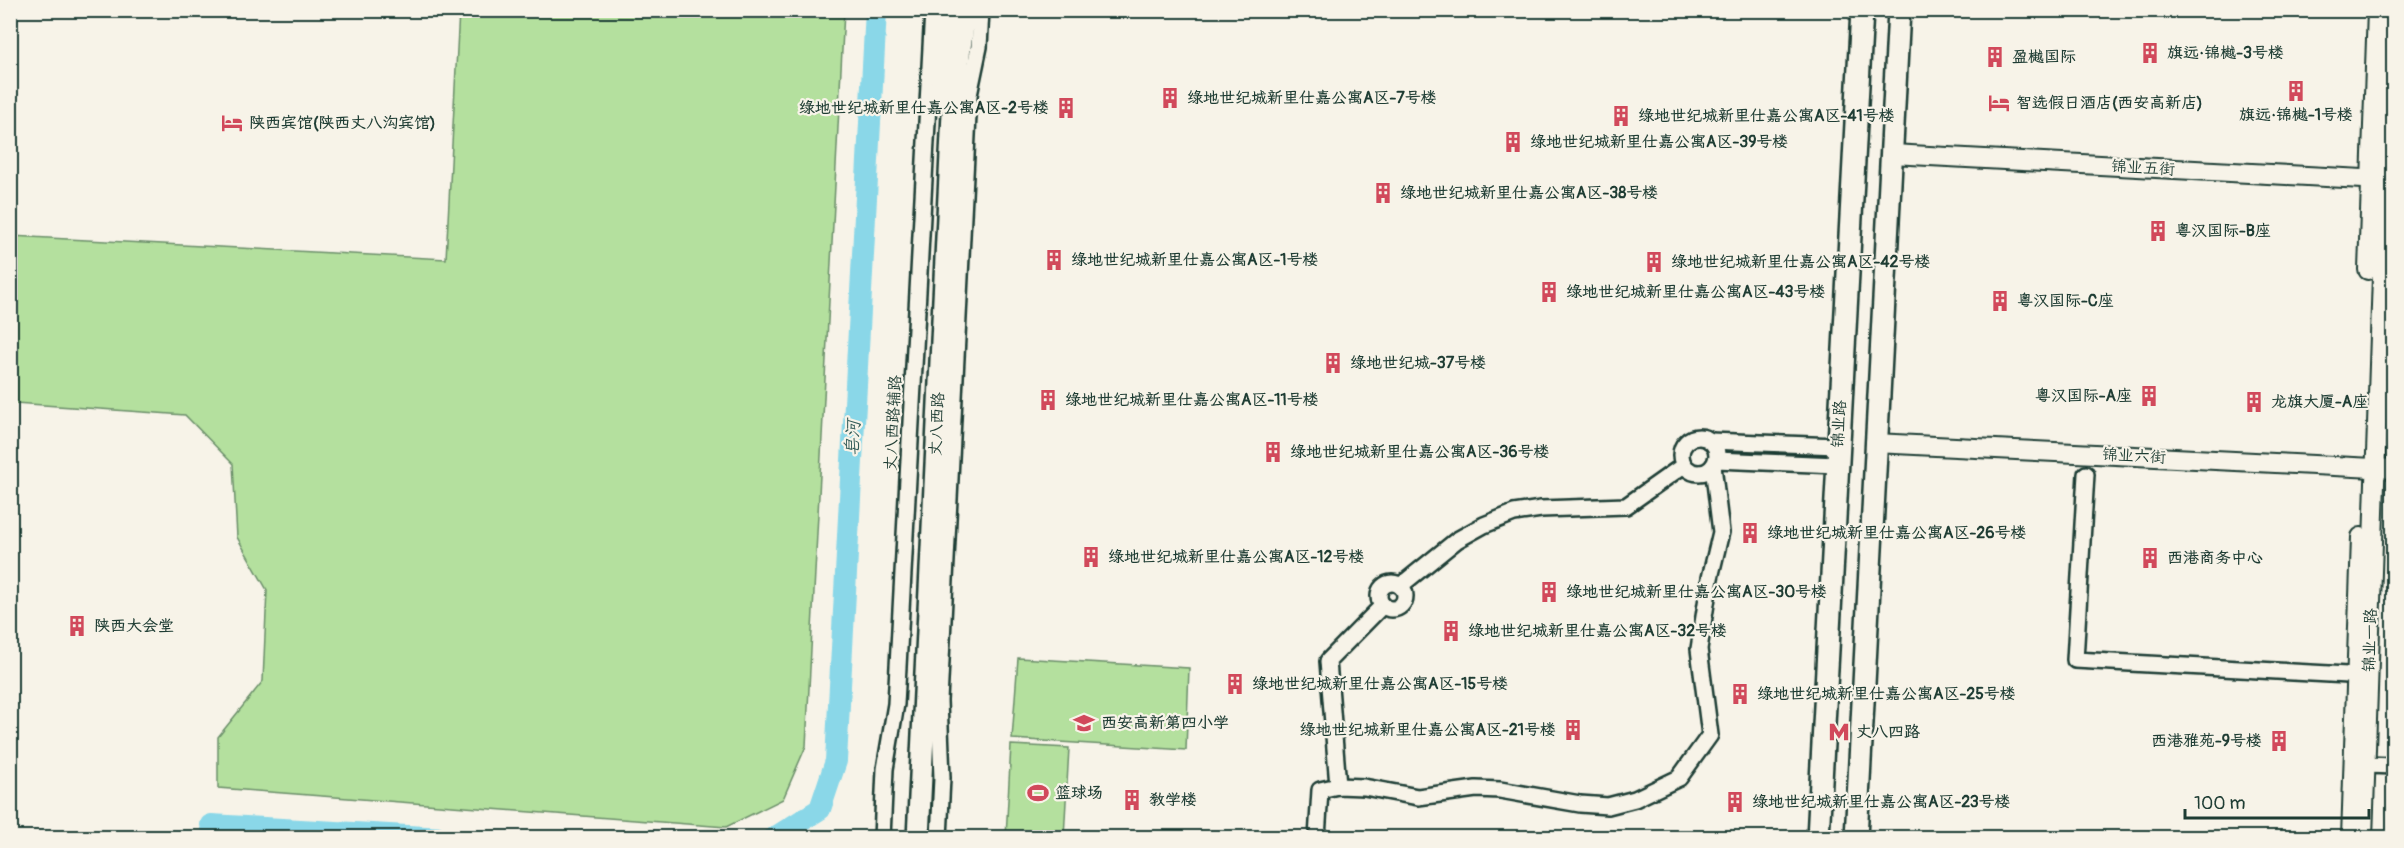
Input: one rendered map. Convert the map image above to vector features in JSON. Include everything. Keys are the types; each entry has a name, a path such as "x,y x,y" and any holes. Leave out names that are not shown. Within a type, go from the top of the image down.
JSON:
{"main road":[{"name":"丈八西路","path":"903,837 946,10"},
{"name":"丈八西路","path":"918,837 954,92 965,10"},
{"name":"锦业路","path":"1818,837 1862,10"},
{"path":"1856,837 1899,10"}],"street":[{"name":"丈八西路辅路","path":"882,837 885,768 896,704 933,10"},
{"path":"939,837 942,778 939,701 969,106 979,47 981,10"},
{"name":"锦业一路","path":"2377,10 2383,180"},
{"name":"锦业一路","path":"2350,837 2378,468 2383,180 2391,10"},
{"name":"锦业五街","path":"1892,154 2383,180"},
{"path":"1696,437 1710,441 1837,455 1715,463 1703,472 1694,472 1684,465 1681,455 1685,444 1696,437"},
{"path":"1317,837 1320,790 1338,786 1364,787 1418,797 1476,789 1500,790 1580,804 1608,806 1635,798 1679,778 1710,735 1699,649 1708,587 1721,531 1715,447 1710,441"},
{"name":"锦业六街","path":"1875,443 2378,468"},
{"path":"1338,786 1328,661 1383,605 1394,609 1402,605 1405,593 1400,586 1457,540 1484,525 1514,513 1540,509 1626,506 1684,465"},
{"path":"2086,474 2075,660 2362,676"},
{"name":"锦业一路","path":"2362,676 2366,765 2363,837"},
{"path":"2366,765 2394,766"}],"green space":[{"path":"459,11 844,11 806,746 783,799 726,827 218,788 218,737 263,681 267,590 237,537 233,464 185,415 11,401 11,236 446,259"},
{"path":"1018,658 1189,668 1186,750 1012,739"},
{"name":"篮球场","path":"1011,745 1069,748 1064,837 1006,837"}],"waterway":[{"name":"皂河","path":"774,838 820,809 836,761 876,10"},
{"name":"皂河","path":"211,825 443,838"}],"place":[{"name":"旗远·锦樾-3号楼","path":"2150,53"},
{"name":"盈樾国际","path":"1995,57"},
{"name":"旗远·锦樾-1号楼","path":"2296,91"},
{"name":"绿地世纪城新里仕嘉公寓A区-7号楼","path":"1170,98"},
{"name":"智选假日酒店(西安高新店)","path":"1999,103"},
{"name":"绿地世纪城新里仕嘉公寓A区-2号楼","path":"1066,108"},
{"name":"绿地世纪城新里仕嘉公寓A区-41号楼","path":"1621,116"},
{"name":"陕西宾馆(陕西丈八沟宾馆)","path":"232,123"},
{"name":"绿地世纪城新里仕嘉公寓A区-39号楼","path":"1513,142"},
{"name":"绿地世纪城新里仕嘉公寓A区-38号楼","path":"1383,193"},
{"name":"粤汉国际-B座","path":"2158,231"},
{"name":"绿地世纪城新里仕嘉公寓A区-1号楼","path":"1054,260"},
{"name":"绿地世纪城新里仕嘉公寓A区-42号楼","path":"1654,262"},
{"name":"绿地世纪城新里仕嘉公寓A区-43号楼","path":"1549,292"},
{"name":"粤汉国际-C座","path":"2000,301"},
{"name":"绿地世纪城-37号楼","path":"1333,363"},
{"name":"粤汉国际-A座","path":"2149,396"},
{"name":"绿地世纪城新里仕嘉公寓A区-11号楼","path":"1048,400"},
{"name":"龙旗大厦-A座","path":"2254,402"},
{"name":"绿地世纪城新里仕嘉公寓A区-36号楼","path":"1273,452"},
{"name":"绿地世纪城新里仕嘉公寓A区-26号楼","path":"1750,533"},
{"name":"绿地世纪城新里仕嘉公寓A区-12号楼","path":"1091,557"},
{"name":"西港商务中心","path":"2150,558"},
{"name":"绿地世纪城新里仕嘉公寓A区-30号楼","path":"1549,592"},
{"name":"陕西大会堂","path":"77,626"},
{"name":"绿地世纪城新里仕嘉公寓A区-32号楼","path":"1451,631"},
{"name":"绿地世纪城新里仕嘉公寓A区-15号楼","path":"1235,684"},
{"name":"绿地世纪城新里仕嘉公寓A区-25号楼","path":"1740,694"},
{"name":"西安高新第四小学","path":"1084,723"},
{"name":"绿地世纪城新里仕嘉公寓A区-21号楼","path":"1573,730"},
{"name":"丈八四路","path":"1839,732"},
{"name":"西港雅苑-9号楼","path":"2279,741"},
{"name":"篮球场","path":"1038,793"},
{"name":"教学楼","path":"1132,800"},
{"name":"绿地世纪城新里仕嘉公寓A区-23号楼","path":"1735,802"}]}
